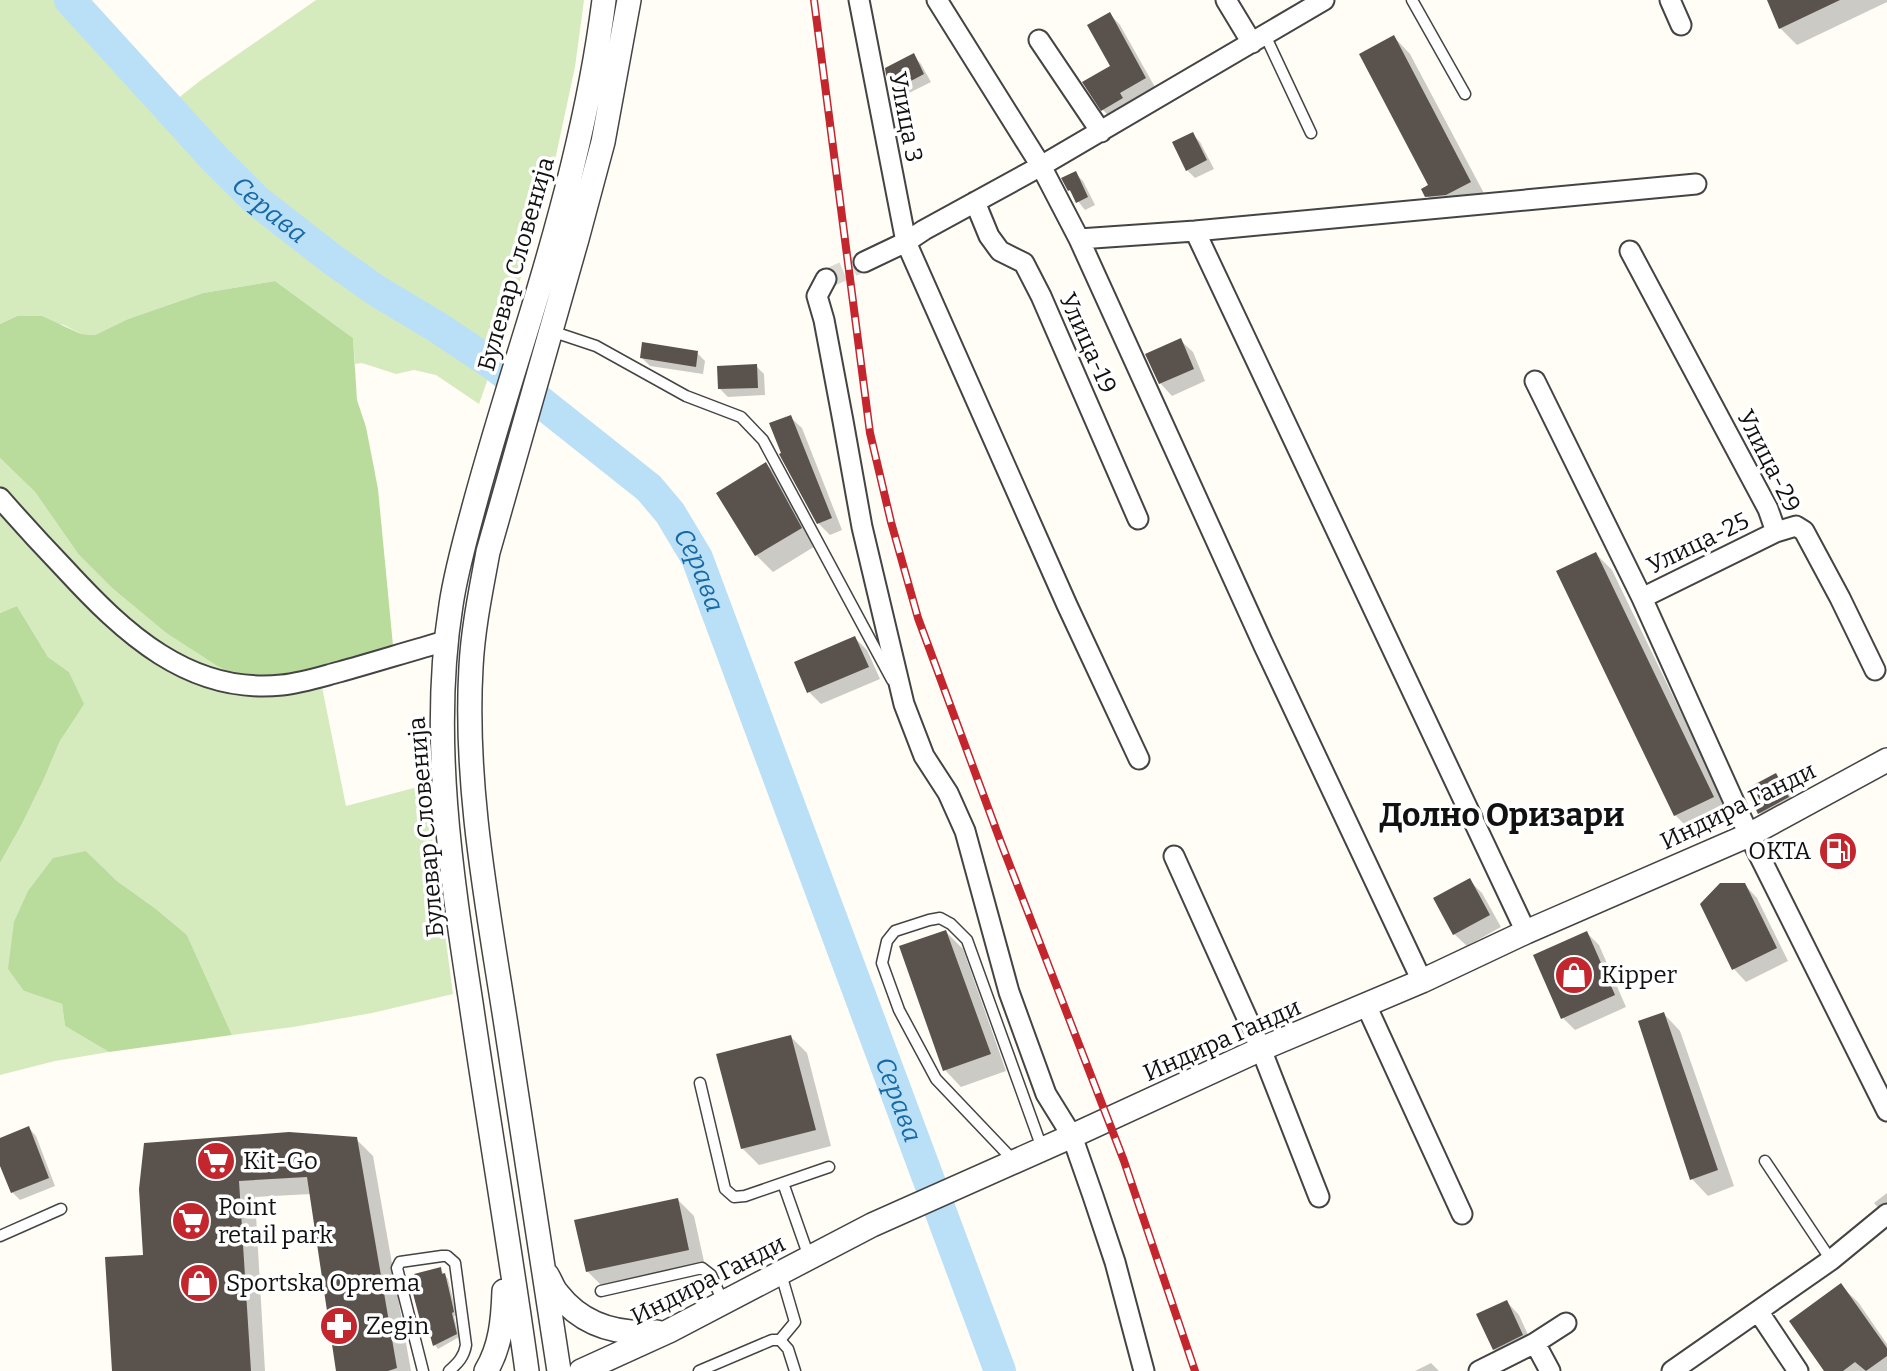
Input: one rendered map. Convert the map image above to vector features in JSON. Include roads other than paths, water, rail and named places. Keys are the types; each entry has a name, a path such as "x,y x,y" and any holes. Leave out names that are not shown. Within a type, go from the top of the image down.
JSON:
{"street":[{"name":"Булевар Словенија","path":"527,1371 465,967 450,846 442,734 443,687 451,604 464,543 573,159 604,0"},
{"name":"Булевар Словенија","path":"559,1371 473,793 470,701 474,632 488,552 603,142 629,0"},
{"name":"Улица 3","path":"859,0 906,242 1067,605 1139,758"},
{"path":"937,0 1041,166 1079,239 1264,646 1422,981"},
{"path":"1226,0 1258,39"},
{"path":"864,262 906,242 1101,132 1324,0"},
{"path":"1670,0 1681,25"},
{"path":"1039,40 1101,132"},
{"path":"1079,239 1195,231 1696,184"},
{"name":"Улица-19","path":"975,202 989,236 1000,251 1024,264 1041,296 1138,519"},
{"path":"1195,231 1526,932"},
{"name":"Улица-29","path":"1630,251 1768,509 1776,532 1796,526 1804,531 1875,670"},
{"path":"826,279 817,296 844,421 862,527 904,704 924,756 948,793 965,831 1009,992 1046,1094 1072,1136 1115,1262 1144,1371"},
{"path":"1535,381 1642,598 1749,835 1887,1111"},
{"path":"0,498 95,603 124,629 158,654 205,677 228,684 281,685 446,641"},
{"name":"Улица-25","path":"1642,598 1776,532"},
{"name":"Индира Ганди","path":"581,1371 669,1331 913,1206 1261,1049 1422,981 1526,932 1749,835 1887,760"},
{"path":"1174,856 1261,1049 1319,1197"},
{"path":"1366,1005 1462,1214"},
{"path":"1680,1369 1830,1260 1887,1214"},
{"path":"486,1371 494,1357 503,1321 506,1238"},
{"path":"543,1266 557,1294 579,1315 607,1329 637,1333 669,1331"},
{"path":"1758,1311 1798,1371"},
{"path":"1479,1371 1535,1343 1566,1323"},
{"path":"625,1371 669,1331"},
{"path":"1535,1343 1550,1371"}],"lane":[{"path":"1412,0 1465,94"},
{"path":"1258,39 1311,133"},
{"path":"551,331 596,346 685,396 741,417 763,440 904,704"},
{"path":"1014,1161 936,1079 899,1010 882,963 887,941 895,931 940,918 951,924 967,940 1042,1149"},
{"path":"700,1083 725,1189 734,1197 829,1167"},
{"path":"1765,1161 1830,1260"},
{"path":"783,1183 810,1257"},
{"path":"0,1236 61,1209"},
{"path":"423,1371 397,1268 400,1262 447,1256 455,1263 466,1345 460,1362 449,1371"},
{"path":"601,1291 702,1268 711,1275 723,1302"},
{"path":"780,1273 795,1322 780,1340"},
{"path":"699,1371 772,1340 780,1340 788,1349 795,1371"}],"waterway":[{"name":"Серава","path":"70,0 214,158 256,200 377,291 494,365 649,488 670,513 697,558 1000,1371"}],"tunnel":[{"path":"826,279 864,262"}],"railway":[{"path":"814,0 870,433 891,522 918,618 1124,1161 1195,1371"}],"place":[{"name":"ОКТА","path":"1838,851"},
{"name":"Kipper","path":"1574,975"},
{"name":"Kit-Go","path":"216,1161"},
{"name":"Point retail park","path":"191,1221"},
{"name":"Sportska Oprema","path":"199,1283"},
{"name":"Zegin","path":"339,1326"}],"district":[{"name":"Долно Оризари","path":"1502,815"}]}
